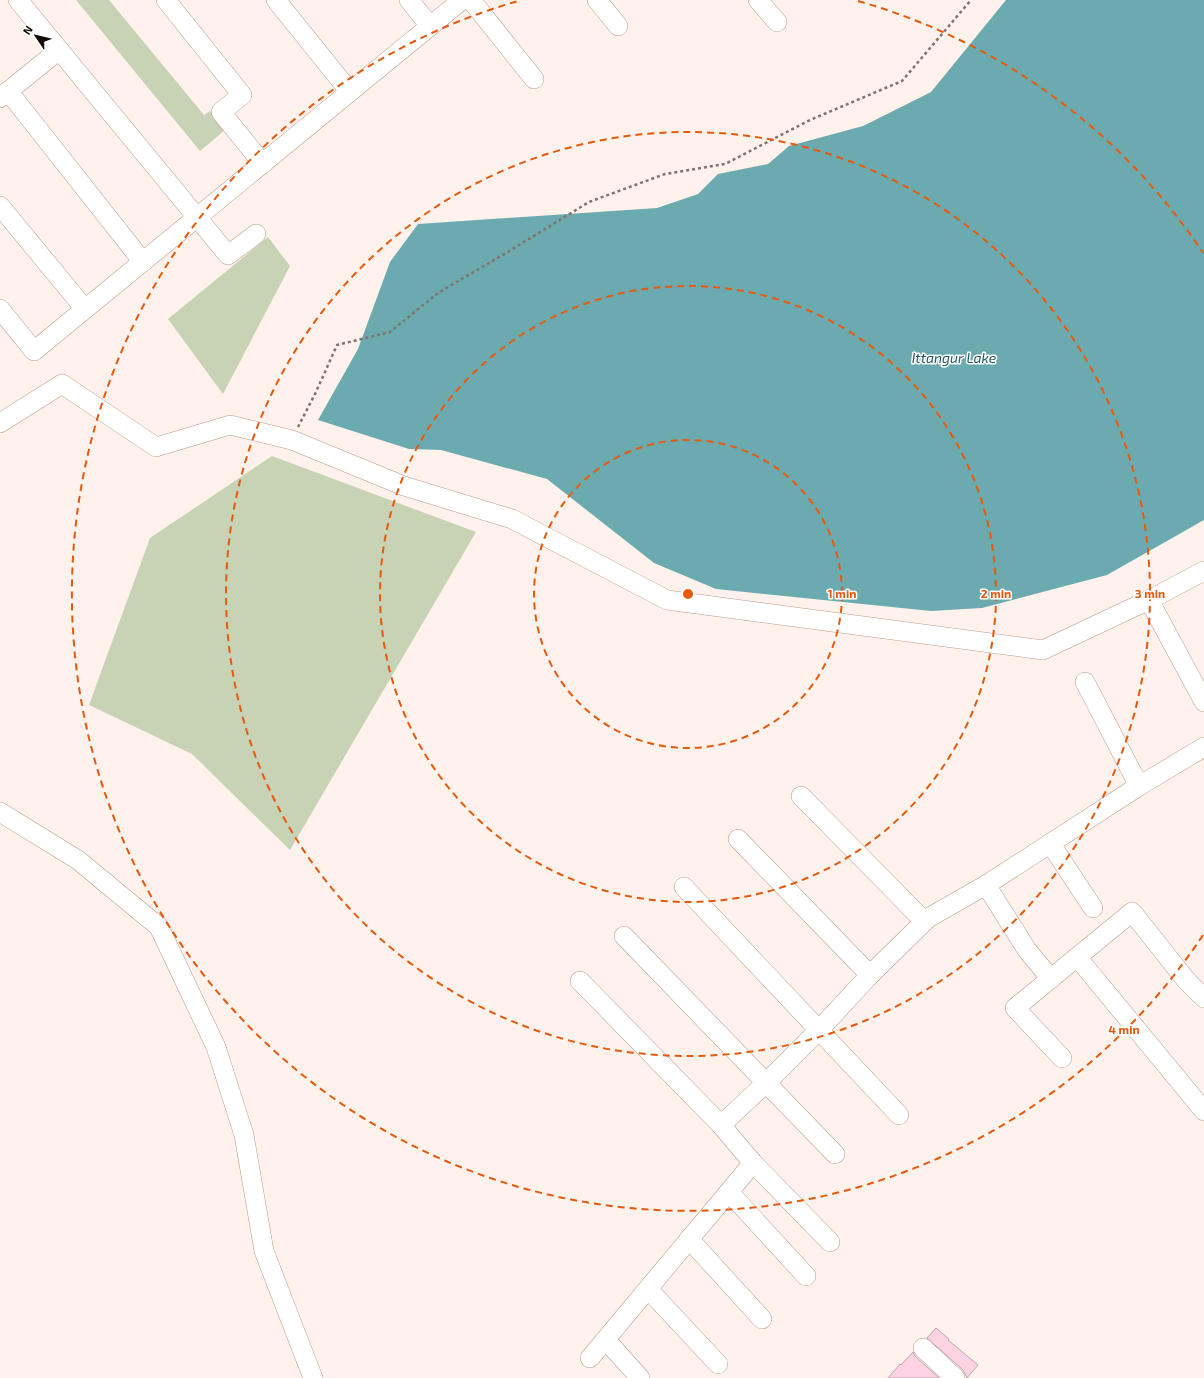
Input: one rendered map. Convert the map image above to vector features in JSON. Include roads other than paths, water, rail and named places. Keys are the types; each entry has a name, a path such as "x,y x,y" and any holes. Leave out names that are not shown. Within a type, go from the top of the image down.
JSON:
{"street":[{"path":"18,0 228,255 256,234"},
{"path":"166,0 242,95 221,112 263,164"},
{"path":"276,0 350,92"},
{"path":"409,0 430,26"},
{"path":"0,309 34,351 462,0"},
{"path":"471,0 534,79"},
{"path":"597,0 618,26"},
{"path":"758,0 777,22"},
{"path":"59,50 4,95 143,262"},
{"path":"0,206 85,309"},
{"path":"0,423 62,384 156,447 230,425 292,440 404,486 512,519 668,600 1043,650 1149,600 1204,571"},
{"path":"1149,600 1204,702"},
{"path":"1085,682 1139,786"},
{"path":"721,1125 819,1030 870,975 924,921 986,885 1139,786 1204,747"},
{"path":"801,796 924,921"},
{"path":"0,812 78,860 158,927 216,1047 244,1135 264,1251 313,1378"},
{"path":"738,839 870,975"},
{"path":"1050,844 1093,908"},
{"path":"986,885 1027,950 1051,979"},
{"path":"684,887 899,1115"},
{"path":"1062,1058 1015,1008 1132,912 1186,980 1204,998"},
{"path":"624,936 835,1154"},
{"path":"1077,957 1204,1111"},
{"path":"580,981 721,1125 753,1163 830,1242"},
{"path":"590,1358 753,1163"},
{"path":"729,1192 806,1276"},
{"path":"690,1239 762,1319"},
{"path":"648,1289 718,1364"},
{"path":"606,1340 640,1378"},
{"path":"923,1348 955,1378"}],"water":[{"name":"Ittangur Lake","path":"1006,0 1204,0 1204,520 1107,575 982,608 931,611 716,589 654,563 547,479 441,450 409,449 318,420 358,349 390,262 418,224 657,208 698,194 718,174 768,164 789,146 863,126 931,92"}]}
